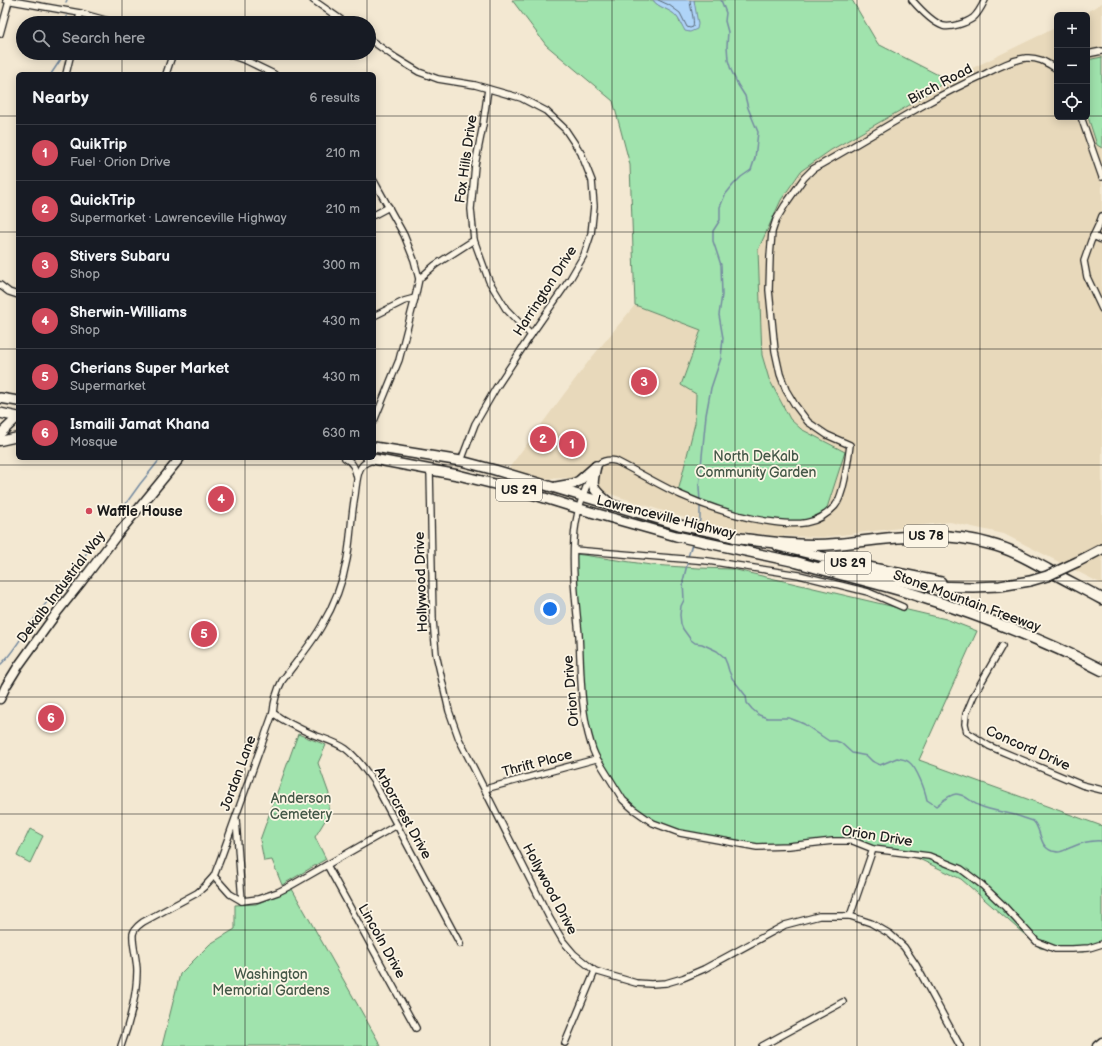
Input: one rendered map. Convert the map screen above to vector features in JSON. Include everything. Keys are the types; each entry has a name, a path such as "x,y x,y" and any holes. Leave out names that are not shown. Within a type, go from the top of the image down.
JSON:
{"highway":[{"name":"US 78","path":"736,538 784,544 811,545 836,544 907,536 936,536 964,539 990,544 1011,551 1102,599"},
{"name":"Stone Mountain Freeway","path":"796,562 918,595 982,618 1071,654 1102,670"}],"main road":[{"path":"0,398 16,401"},
{"path":"0,413 16,417"},
{"path":"0,434 16,419"},
{"path":"0,440 16,437"},
{"name":"Lawrenceville Highway","path":"376,447 461,461 679,524 844,562 960,586"},
{"name":"Lawrenceville Highway","path":"376,459 458,475 519,490 676,536 796,562 852,570 923,586 1000,586 1030,581 1047,576 1102,549"},
{"name":"Dekalb Industrial Way","path":"0,699 19,665 58,611 117,535 178,460"},
{"path":"554,488 573,484 579,481 596,466"},
{"path":"596,466 592,481 593,486 595,490 611,504"},
{"path":"1097,1046 1102,1042"}],"street":[{"path":"0,34 8,0 91,16"},
{"path":"313,0 336,16"},
{"path":"912,0 934,21 944,26 953,26 974,18 985,0"},
{"name":"Harrington Drive","path":"376,44 419,72 438,79 475,85 521,98 546,111 565,129 581,153 592,181 594,206 592,227 584,255 570,279 530,335 496,388 475,424 461,461"},
{"path":"1090,53 1102,51"},
{"name":"Birch Road","path":"596,466 603,461 616,461 680,494 717,509 755,520 807,524 819,519 828,512 836,505 838,501 845,478 850,445 827,435 808,422 786,390 780,374 775,351 769,290 772,232 776,220 804,178 813,169 951,90 1011,62 1026,58 1038,59 1046,62 1054,68"},
{"path":"66,72 69,60"},
{"path":"167,72 171,60"},
{"path":"244,60 270,72"},
{"name":"Fox Hills Drive","path":"488,89 475,165 471,210 474,240 489,281 506,309 530,335"},
{"path":"1083,120 1102,177"},
{"path":"376,184 404,235 414,260 419,279 399,360 376,416"},
{"path":"376,214 389,207"},
{"path":"1102,216 1084,261 1087,277 1102,309"},
{"path":"1093,236 1102,240"},
{"path":"419,279 435,265 474,240"},
{"path":"0,285 9,292 16,294"},
{"path":"376,315 404,300 415,298"},
{"path":"348,460 354,465 358,481"},
{"name":"Jordan Lane","path":"121,1046 127,1029 137,982 137,969 133,939 134,931 143,922 197,893 214,876 273,713 275,698 282,681 321,627 328,615 338,591 347,559 354,498 358,481 362,466 370,460"},
{"name":"Orion Drive","path":"596,466 583,496 575,530 573,562 582,706 587,733 596,759 623,800 653,823 680,833 758,847 789,846 833,841 853,841 874,848 929,856 961,869 982,884 1037,942 1055,949 1089,948 1102,944"},
{"name":"Hollywood Drive","path":"430,469 433,620 436,654 447,704 459,739 550,920 563,941 574,954 595,971 636,983 666,983 704,969 785,926 812,917 850,916 871,923 890,934 904,947 916,965 960,1046"},
{"path":"574,550 708,561 798,575 868,592 903,607"},
{"name":"Concord Drive","path":"1002,646 974,695 966,714 965,724 967,732 989,746 1082,785 1102,790"},
{"name":"Arborcrest Drive","path":"273,713 279,718 334,742 346,749 358,761 374,782 460,944"},
{"name":"Thrift Place","path":"485,789 596,759"},
{"path":"236,816 242,901"},
{"path":"214,876 230,894 242,901 258,899 278,892 397,825"},
{"path":"850,916 874,848"},
{"name":"Lincoln Drive","path":"327,865 416,1028"},
{"path":"565,1043 595,971"},
{"path":"762,1046 843,1002"}],"shaded area":[{"path":"1102,3 1102,584 1004,534 950,522 824,537 776,536 737,531 694,521 598,490 573,478 500,480 588,362 635,305 701,330 681,385 696,393 695,423 678,492 845,452 801,429 790,419 769,379 762,355 758,250 781,200 801,171 831,150 908,106 948,80 1054,28 1054,120 1090,120 1090,12 1086,12"}],"green space":[{"name":"North DeKalb Community Garden","path":"512,0 653,0 658,5 675,14 680,23 694,8 694,0 852,0 878,44 948,80 908,106 831,150 801,171 781,200 758,250 762,355 769,379 790,419 801,429 845,452 826,511 810,521 775,521 744,515 703,503 678,492 695,423 696,394 681,385 701,330 635,305 630,165 613,101 546,45"},
{"path":"1102,57 1102,148 1097,145 1089,120 1090,59"},
{"path":"576,554 651,565 732,569 946,619 977,631 919,760 1102,826 1102,943 1083,952 1040,948 961,879 917,858 850,839 766,849 681,835 649,821 623,802 597,756 580,697"},
{"name":"Anderson Cemetery","path":"298,734 326,745 318,763 329,794 329,814 315,837 326,859 282,885 272,860 264,861 260,840"},
{"path":"30,829 43,836 30,863 17,856"},
{"name":"Washington Memorial Gardens","path":"292,889 381,1046 162,1046 180,974 210,944 235,929 235,905 256,904"}],"water":[{"path":"653,0 694,0 698,24 697,29 690,32 685,31 674,14 655,3"}],"waterway":[{"path":"700,501 699,487 706,415 711,388 721,358 723,338 719,315 722,295 721,265 713,241 713,231 720,220 720,207 725,195 741,177 751,170 755,158 758,132 748,108 745,96 738,85 728,60 728,32 725,21 726,13 721,0"},
{"path":"52,72 60,60"},
{"path":"122,509 159,460"},
{"path":"699,525 700,505"},
{"path":"0,665 12,652 46,603 100,537"},
{"path":"688,557 692,544"},
{"path":"688,561 683,581 684,600 681,606 680,615 683,629 695,643 702,644 717,651 724,657 732,678 746,696 747,703 759,715 767,718 789,718 797,721 829,741 841,743 852,753 867,756 872,761 880,765 897,758 906,760 912,765 918,774 927,800 936,806 951,795 960,794 977,805 985,808 1013,814 1033,821 1038,828 1044,845 1052,851 1060,852 1083,843 1102,841"}],"place":[{"name":"Stivers Subaru","path":"644,382"},
{"name":"QuickTrip","path":"543,439"},
{"name":"QuikTrip","path":"572,444"},
{"name":"Sherwin-Williams","path":"221,499"},
{"name":"Waffle House","path":"89,511"},
{"name":"Cherians Super Market","path":"204,634"},
{"name":"Ismaili Jamat Khana","path":"51,718"}]}
